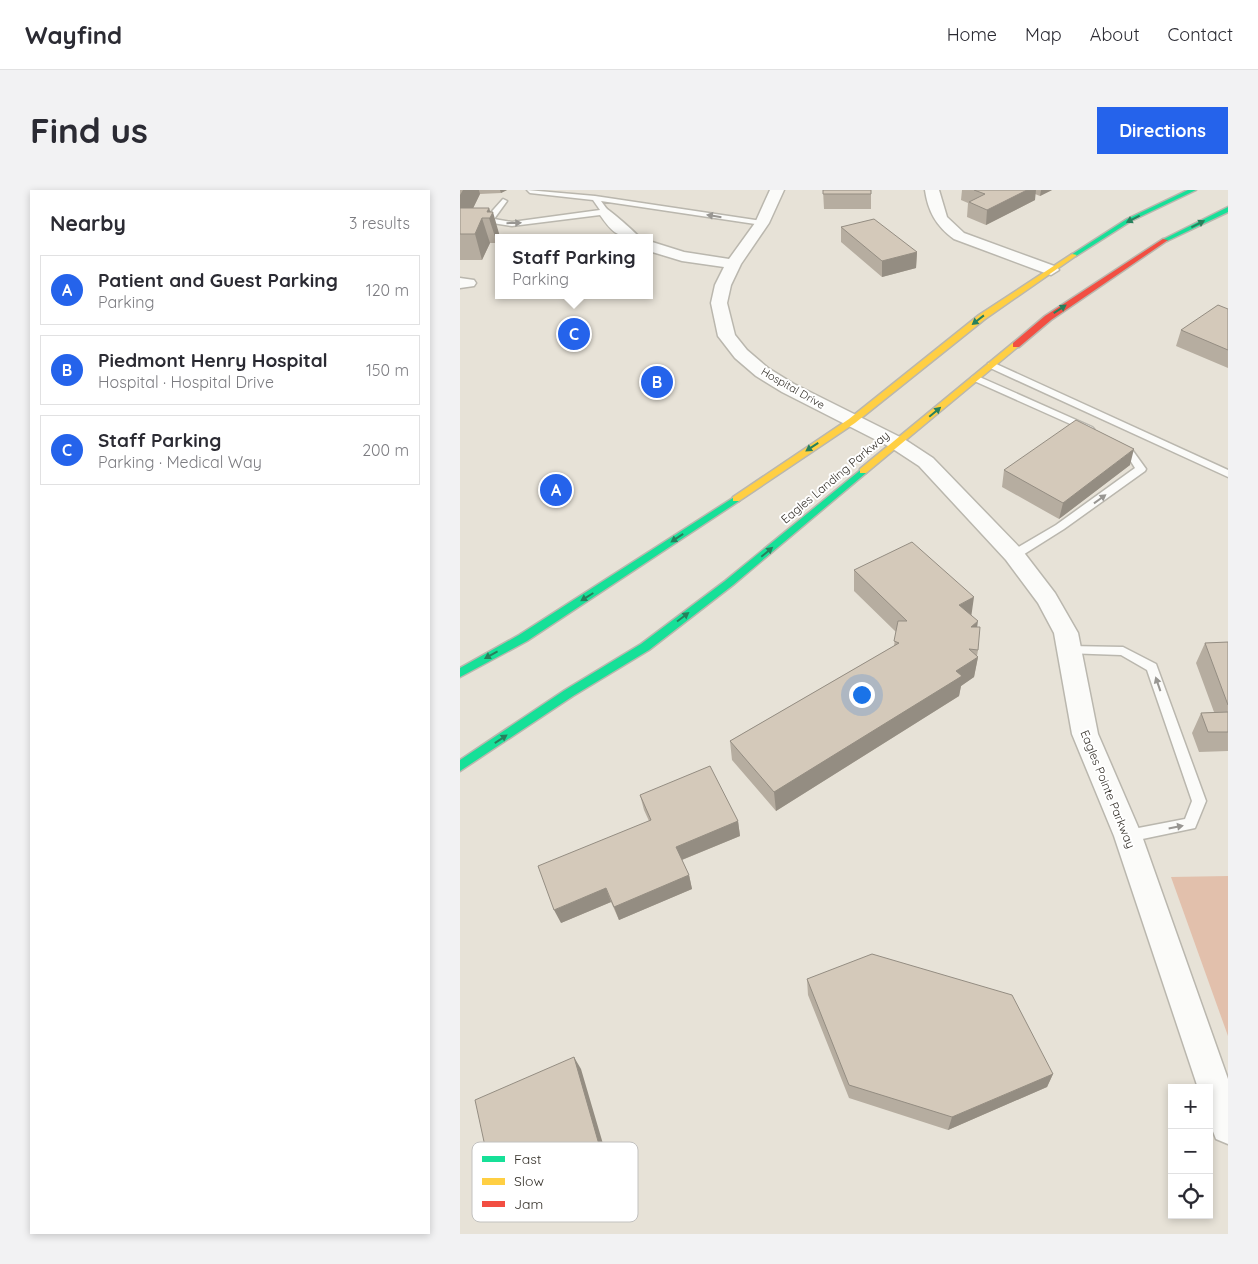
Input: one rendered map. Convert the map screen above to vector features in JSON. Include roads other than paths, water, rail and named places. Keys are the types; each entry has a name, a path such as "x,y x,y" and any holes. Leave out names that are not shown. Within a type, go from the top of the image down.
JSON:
{"main road":[{"path":"460,673 523,638 628,571 852,421 982,317 1052,270 1129,220 1193,190"},
{"name":"Eagles Landing Parkway","path":"460,766 569,693 645,647 729,583 1048,318 1166,240 1228,209"}],"street":[{"name":"Hospital Drive","path":"777,190 762,223 733,264 723,285 719,303 728,336 741,354 762,372 788,388 897,443"},
{"path":"932,190 938,218 947,228 959,236 1052,270"},
{"path":"605,212 613,223 628,234"},
{"path":"653,247 682,256 733,264"},
{"name":"Eagles Pointe Parkway","path":"897,443 926,462 1014,555 1047,598 1066,633 1085,734 1128,836 1228,1127"}],"lane":[{"path":"530,191 595,198 762,223"},
{"path":"503,201 489,220 512,224 605,212 595,198"},
{"path":"990,365 1228,474"},
{"path":"975,378 1096,433"},
{"path":"1014,555 1060,527 1141,469 1130,453 1114,443"},
{"path":"1069,650 1124,651 1152,667 1199,801 1190,824 1128,836"}],"place":[{"name":"Staff Parking","path":"574,334"},
{"name":"Piedmont Henry Hospital","path":"657,382"},
{"name":"Patient and Guest Parking","path":"556,490"}]}
